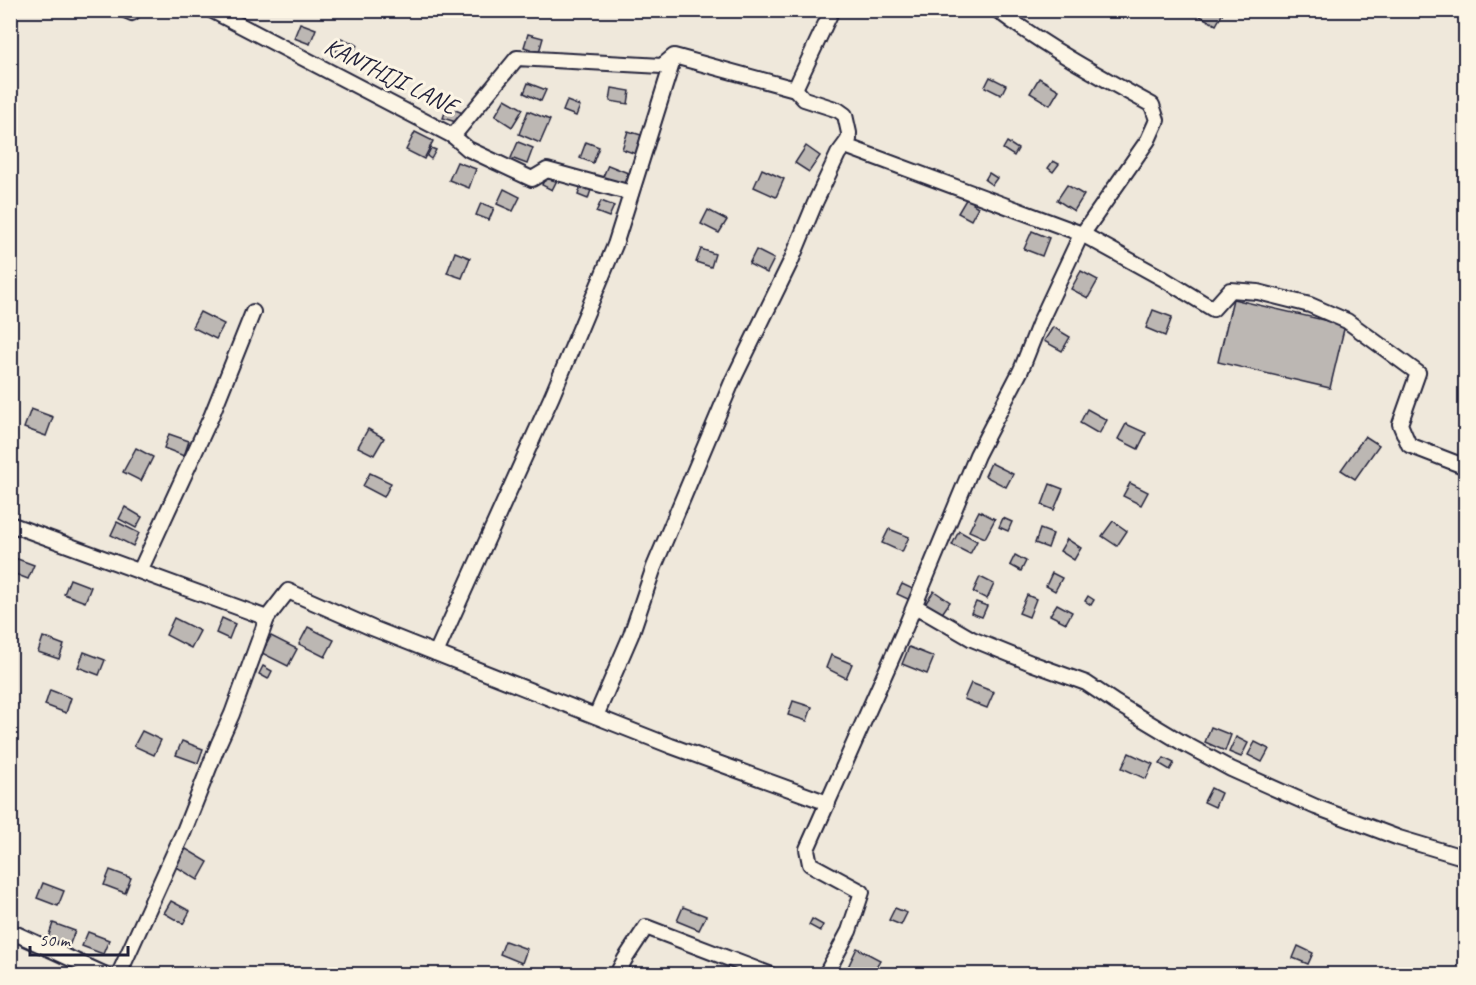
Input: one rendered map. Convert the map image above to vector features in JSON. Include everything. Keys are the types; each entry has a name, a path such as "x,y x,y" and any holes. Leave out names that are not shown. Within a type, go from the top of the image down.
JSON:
{"street":[{"path":"125,10 132,13 135,10"},
{"name":"KANTHIJI LANE","path":"211,10 453,136 517,58 662,66 674,56"},
{"path":"795,89 832,10"},
{"path":"826,975 849,931 862,892 810,864 807,849 915,606 977,455 1021,370 1040,322 1082,234 1148,140 1156,120 1152,105 1102,79 1026,32 997,10"},
{"path":"436,653 552,396 615,245 674,56 795,89 804,99 838,110 845,115 849,133 848,147 1082,234 1214,309 1230,291 1258,291 1310,305 1347,321 1418,374 1400,424 1409,445 1466,467"},
{"path":"453,136 468,149 532,179 547,170 631,193"},
{"path":"596,716 631,634 654,567 732,382 791,261 838,154 849,139"},
{"path":"140,571 211,417 253,312"},
{"path":"10,524 267,618"},
{"path":"119,975 184,831 232,714 267,618 288,591 372,628 671,746 828,803"},
{"path":"915,606 972,639 1086,683 1181,742 1231,769 1316,807 1399,838 1466,858"},
{"path":"617,975 646,927 769,975"},
{"path":"10,931 105,975"}],"building":[{"path":"483,10 501,10 499,17"},
{"path":"1223,10 1216,25 1191,11"},
{"path":"300,23 316,29 310,44 294,38"},
{"path":"528,34 543,38 539,52 524,47"},
{"path":"341,38 357,45 351,60 335,54"},
{"path":"990,77 1006,85 1001,95 985,87"},
{"path":"1039,78 1059,90 1050,105 1030,93"},
{"path":"528,83 546,90 541,101 524,93"},
{"path":"612,88 630,91 628,104 610,101"},
{"path":"505,99 523,109 512,127 495,116"},
{"path":"567,101 580,106 576,116 563,111"},
{"path":"447,107 463,113 459,123 443,118"},
{"path":"528,111 550,120 540,143 519,134"},
{"path":"628,131 641,135 636,154 622,149"},
{"path":"415,132 433,141 424,159 406,150"},
{"path":"518,142 533,148 527,164 511,158"},
{"path":"586,142 599,147 593,163 580,158"},
{"path":"1007,142 1018,149 1014,156 1003,149"},
{"path":"806,146 820,156 809,172 795,163"},
{"path":"431,148 436,150 431,159 427,156"},
{"path":"1053,161 1059,164 1053,172 1048,168"},
{"path":"457,162 476,169 469,188 449,180"},
{"path":"608,165 628,173 623,186 602,179"},
{"path":"762,169 784,179 776,197 754,187"},
{"path":"989,173 997,178 992,185 985,180"},
{"path":"546,175 557,180 552,190 542,185"},
{"path":"1067,185 1084,195 1074,211 1057,200"},
{"path":"581,186 591,190 588,199 578,195"},
{"path":"504,189 520,197 513,211 497,204"},
{"path":"968,196 975,200 973,204 978,207 971,220 958,213"},
{"path":"601,201 614,206 609,217 596,212"},
{"path":"481,203 494,208 489,220 476,215"},
{"path":"708,210 727,220 719,233 701,224"},
{"path":"1032,231 1049,238 1042,256 1024,249"},
{"path":"701,249 715,254 711,267 696,262"},
{"path":"756,250 774,259 767,273 749,264"},
{"path":"455,252 470,258 462,278 447,273"},
{"path":"1081,271 1098,280 1088,298 1071,289"},
{"path":"1233,299 1345,325 1330,388 1218,362"},
{"path":"1153,310 1172,317 1165,336 1146,328"},
{"path":"200,312 224,324 216,339 192,327"},
{"path":"1053,327 1070,337 1062,351 1044,341"},
{"path":"31,409 53,417 46,436 24,428"},
{"path":"1087,409 1107,420 1099,434 1080,423"},
{"path":"1126,424 1146,433 1138,449 1118,439"},
{"path":"368,429 384,438 374,455 358,447"},
{"path":"169,434 189,441 184,456 164,448"},
{"path":"1365,436 1379,445 1355,479 1341,470"},
{"path":"136,448 153,457 141,481 123,472"},
{"path":"991,463 1013,474 1006,487 985,476"},
{"path":"370,473 391,483 384,497 363,486"},
{"path":"1130,483 1148,492 1141,505 1123,496"},
{"path":"1050,484 1063,489 1054,510 1042,505"},
{"path":"125,507 142,517 136,528 119,519"},
{"path":"979,511 995,519 985,538 969,531"},
{"path":"1003,518 1012,522 1008,531 999,527"},
{"path":"1113,521 1127,531 1117,546 1102,536"},
{"path":"117,522 139,533 133,546 111,535"},
{"path":"889,529 909,537 902,552 882,543"},
{"path":"1040,529 1053,534 1048,548 1035,543"},
{"path":"959,531 977,541 970,554 952,545"},
{"path":"1067,539 1081,548 1074,560 1060,551"},
{"path":"1015,555 1026,561 1021,571 1010,565"},
{"path":"12,557 34,565 28,579 10,572"},
{"path":"1052,573 1062,578 1055,591 1046,586"},
{"path":"980,577 994,584 987,599 973,592"},
{"path":"70,579 91,587 85,602 64,594"},
{"path":"902,584 915,590 910,600 897,594"},
{"path":"934,591 950,602 941,615 925,604"},
{"path":"1027,595 1036,599 1029,617 1019,613"},
{"path":"1088,596 1094,600 1091,605 1085,601"},
{"path":"976,602 987,606 982,617 971,613"},
{"path":"1057,604 1072,612 1066,623 1050,615"},
{"path":"174,618 200,631 191,648 166,635"},
{"path":"222,618 235,624 229,639 216,633"},
{"path":"308,627 334,640 325,657 299,644"},
{"path":"271,636 297,649 288,666 262,653"},
{"path":"43,637 64,645 59,659 38,652"},
{"path":"909,647 934,657 927,674 902,664"},
{"path":"84,652 105,660 99,675 78,667"},
{"path":"831,655 852,664 846,678 826,668"},
{"path":"263,666 272,671 268,679 259,674"},
{"path":"971,683 994,692 987,708 964,699"},
{"path":"50,690 71,698 66,713 45,705"},
{"path":"793,701 812,707 807,721 788,715"},
{"path":"1211,727 1231,735 1225,751 1205,742"},
{"path":"142,731 161,740 154,755 134,746"},
{"path":"1236,737 1248,743 1241,757 1229,752"},
{"path":"182,741 203,749 198,763 176,755"},
{"path":"1255,742 1269,749 1262,762 1248,755"},
{"path":"1129,753 1153,764 1146,779 1122,768"},
{"path":"1164,758 1174,763 1170,770 1160,764"},
{"path":"1211,788 1221,793 1215,807 1204,802"},
{"path":"186,849 208,862 198,880 175,866"},
{"path":"110,870 131,878 125,893 104,885"},
{"path":"43,883 64,891 58,906 37,898"},
{"path":"171,901 190,911 183,924 164,913"},
{"path":"683,907 706,916 699,930 677,921"},
{"path":"895,908 907,913 901,925 889,920"},
{"path":"812,919 823,925 820,931 809,925"},
{"path":"53,923 75,931 69,946 48,938"},
{"path":"88,932 109,940 103,954 82,946"},
{"path":"505,941 527,949 522,963 500,954"},
{"path":"1298,946 1313,953 1308,964 1293,958"},
{"path":"857,948 880,960 872,974 862,974 848,967"}]}
